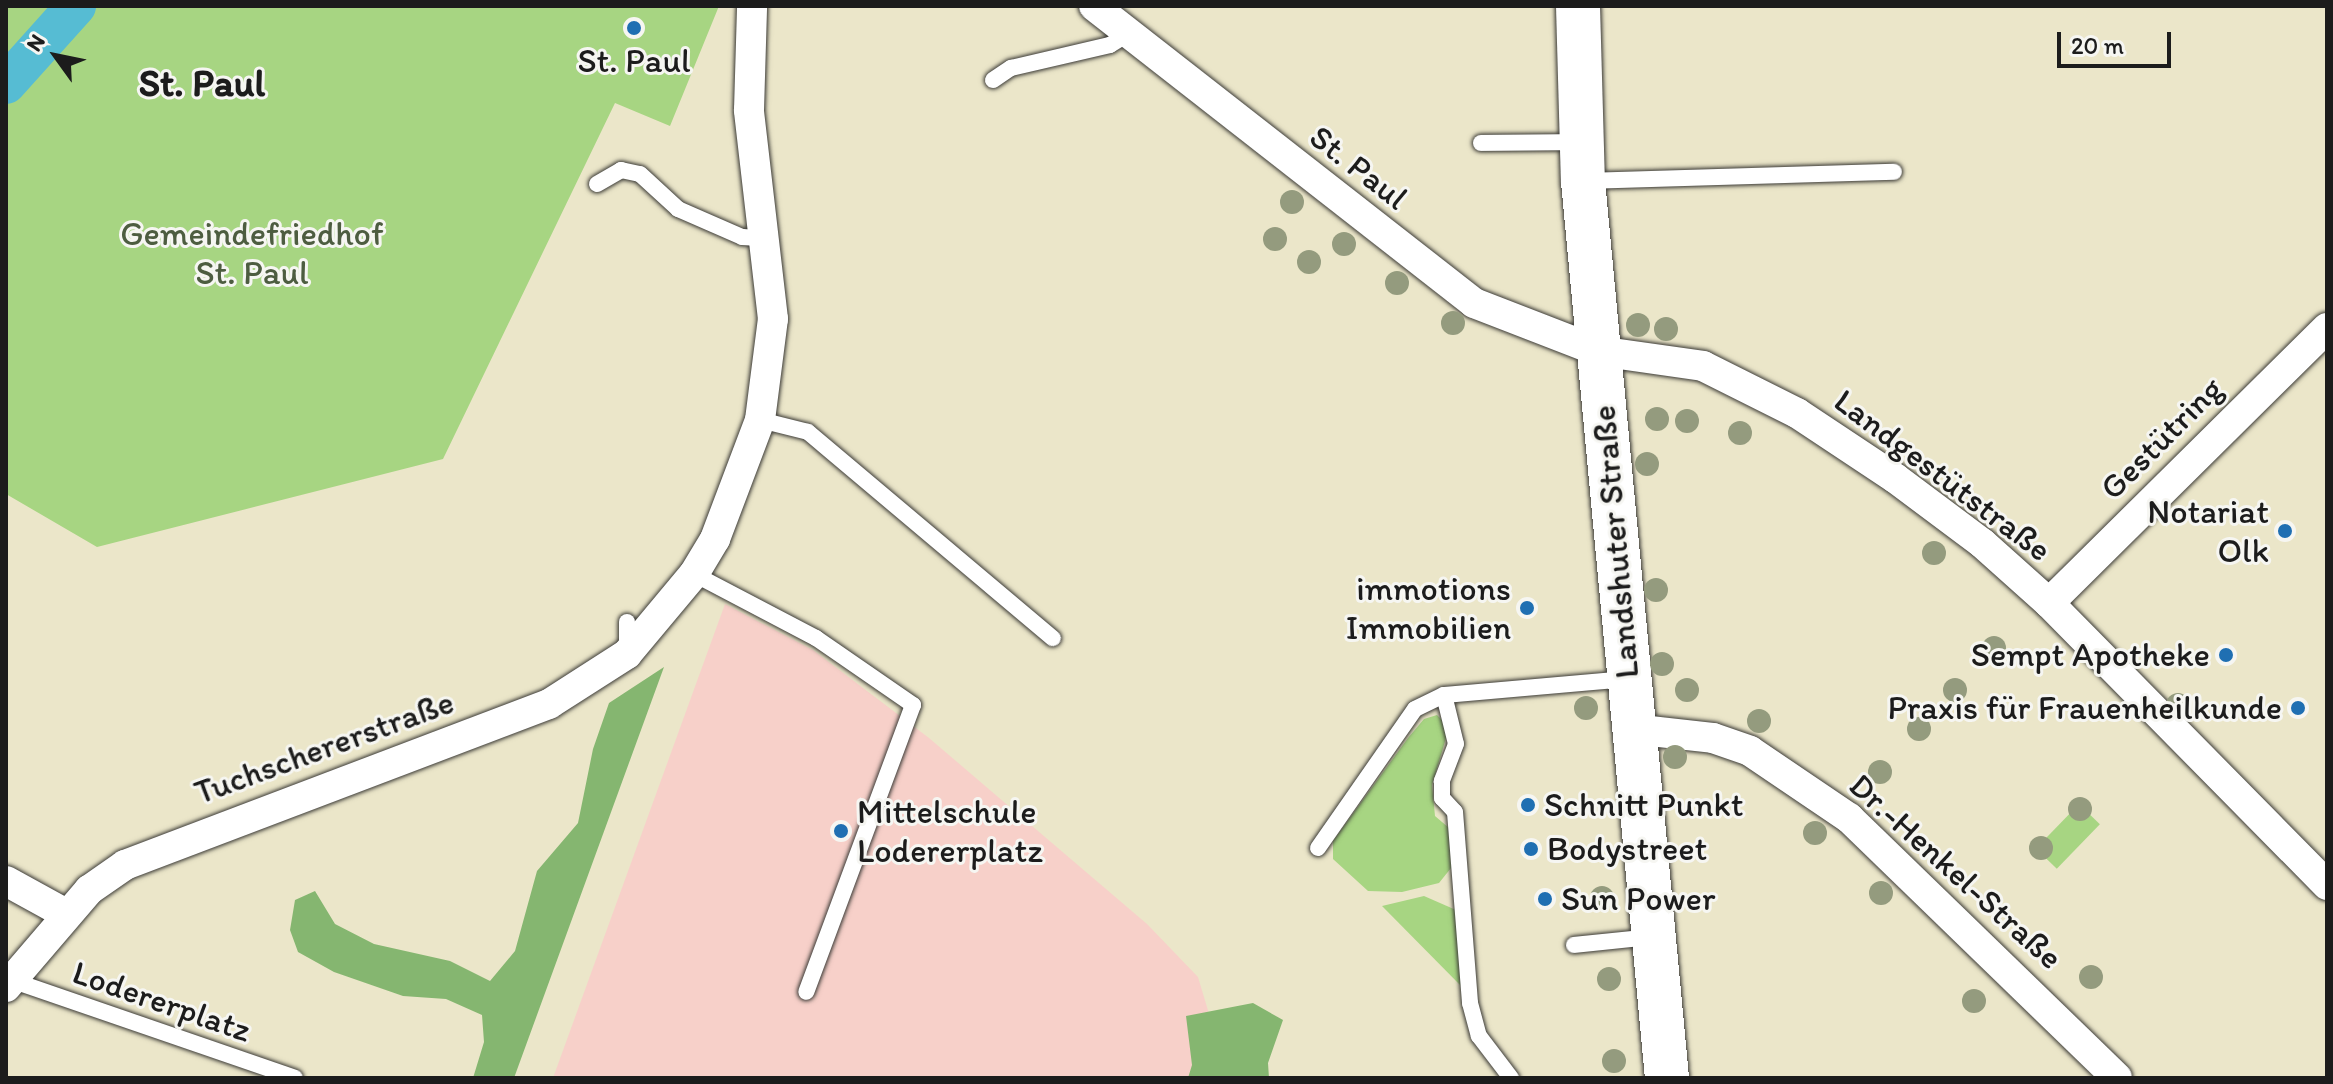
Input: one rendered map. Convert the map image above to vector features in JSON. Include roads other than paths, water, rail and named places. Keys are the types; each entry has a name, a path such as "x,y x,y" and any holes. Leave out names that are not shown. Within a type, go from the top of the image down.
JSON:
{"street":[{"path":"694,574 715,539 760,420 773,319 747,77 752,6"},
{"name":"St. Paul","path":"1094,6 1474,303 1598,351"},
{"name":"Landshuter Straße","path":"1578,6 1582,162 1627,679 1667,1078"},
{"name":"Gestütring","path":"2049,603 2327,328"},
{"name":"Landgestütstraße","path":"1598,351 1703,366 1797,413 1928,502 2049,603 2327,885"},
{"name":"Tuchschererstraße","path":"8,984 89,890 125,865 549,704 627,654 664,614 694,574"},
{"name":"Dr.-Henkel-Straße","path":"1632,729 1713,738 1750,751 1849,818 2117,1078"},
{"path":"6,881 66,914"}],"lane":[{"path":"993,80 1011,68 1110,45 1129,33"},
{"path":"1481,143 1582,162 1894,172"},
{"path":"597,184 621,170 640,174 678,209 742,237 764,238"},
{"path":"760,420 808,432 1053,638"},
{"path":"694,574 816,638 913,705 806,992"},
{"path":"627,622 627,654"},
{"path":"1318,848 1415,709 1444,695 1627,679"},
{"path":"1444,695 1456,744 1442,781 1442,798 1455,812 1470,1003 1479,1036 1511,1078"},
{"path":"1574,945 1653,936"},
{"name":"Lodererplatz","path":"8,984 295,1078"}],"waterway":[{"path":"6,84 76,6"}],"place":[{"name":"St. Paul","path":"634,28"},
{"name":"Notariat Olk","path":"2285,531"},
{"name":"immotions Immobilien","path":"1527,608"},
{"name":"Sempt Apotheke","path":"2226,655"},
{"name":"Praxis für Frauenheilkunde","path":"2298,708"},
{"name":"Schnitt Punkt","path":"1528,805"},
{"name":"Mittelschule Lodererplatz","path":"841,831"},
{"name":"Bodystreet","path":"1531,849"},
{"name":"Sun Power","path":"1545,899"}],"district":[{"name":"St. Paul","path":"202,84"}],"park label":[{"name":"Gemeindefriedhof St. Paul","path":"252,252"}]}
